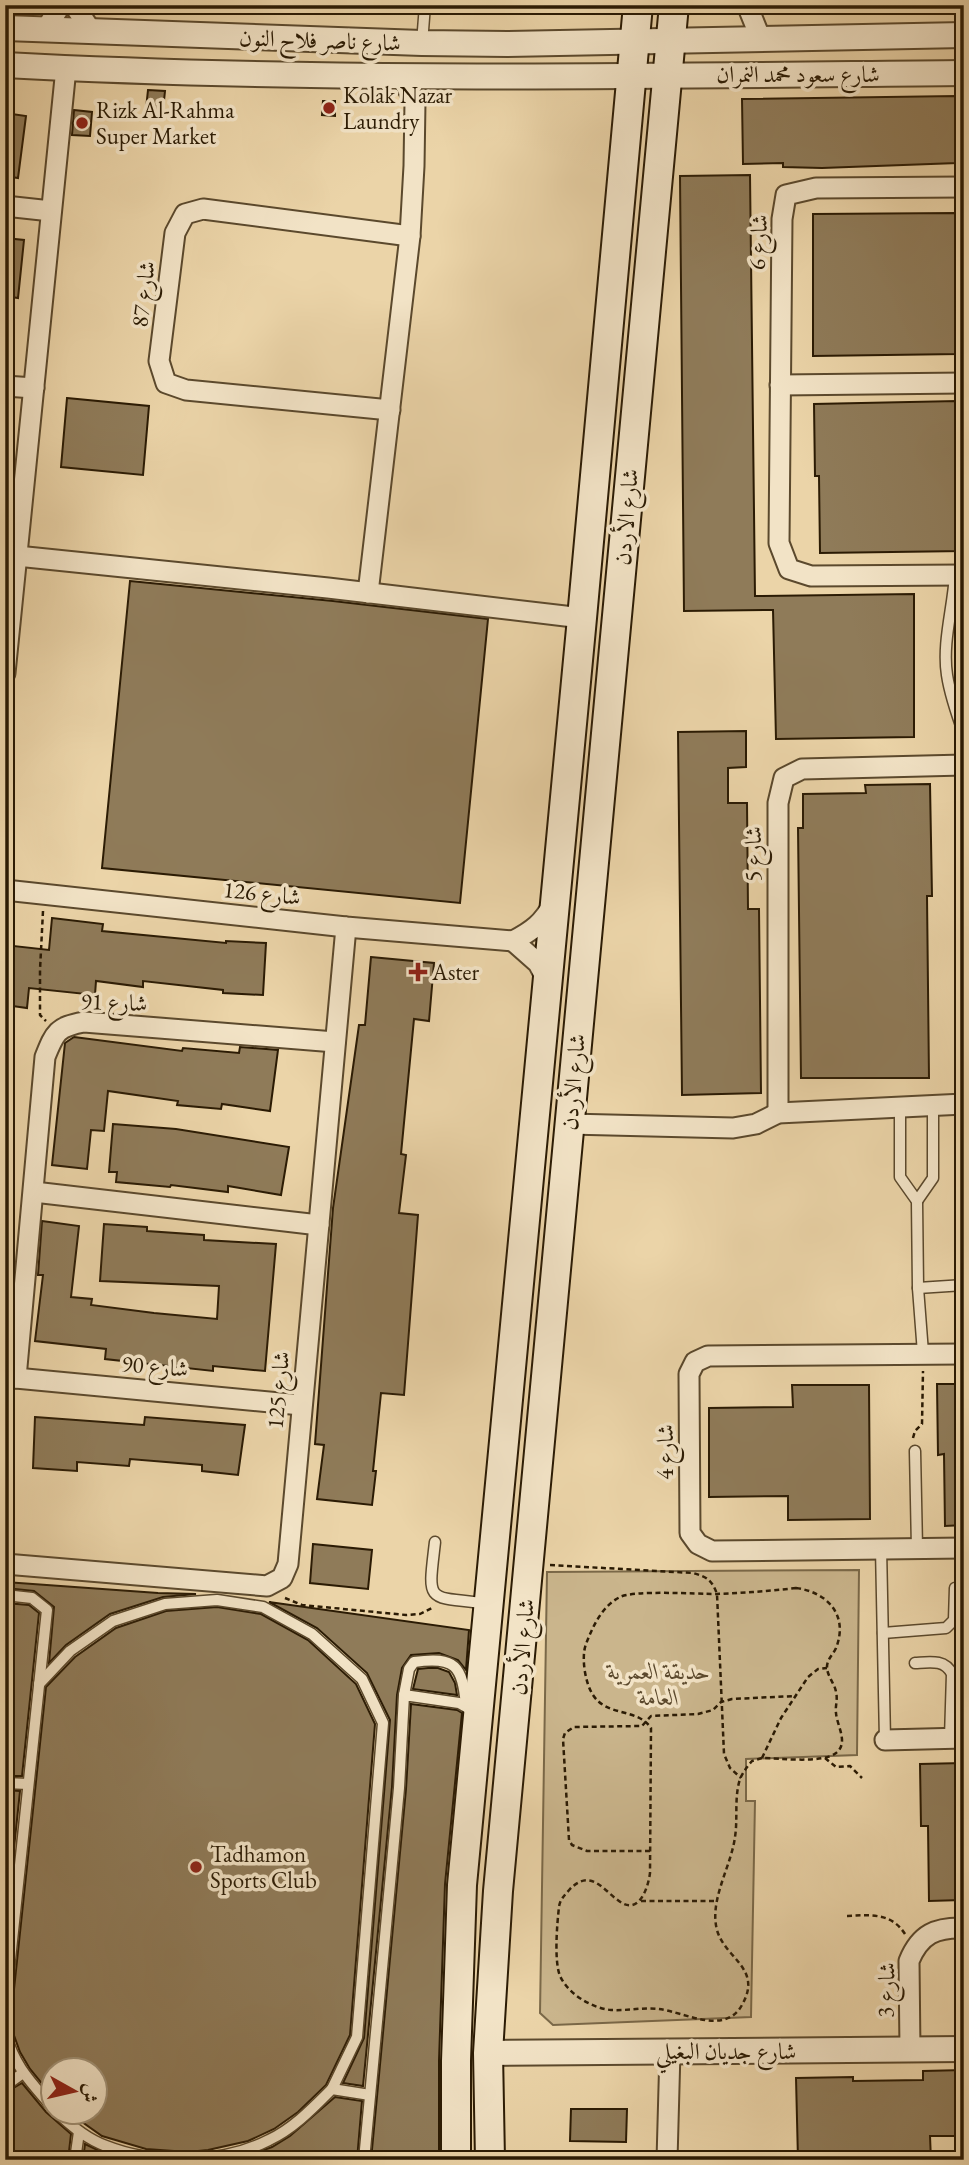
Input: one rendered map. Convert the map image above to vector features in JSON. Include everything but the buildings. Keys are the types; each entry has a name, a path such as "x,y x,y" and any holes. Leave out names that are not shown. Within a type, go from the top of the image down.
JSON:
{"main road":[{"name":"شارع الأردن","path":"638,5 654,41"},
{"path":"652,5 654,41"},
{"name":"شارع الأردن","path":"456,2160 456,2061 462,1885 473,1712 489,1603 502,1482 582,618 648,76 654,41 674,5"},
{"name":"شارع الأردن","path":"489,2160 488,2053 498,1891 632,453 648,76"},
{"path":"502,1482 507,1492 516,1497 532,1493 537,1483"},
{"path":"462,1885 481,1879 491,1883 498,1891"}],"street":[{"path":"45,30 61,5"},
{"path":"74,5 92,32"},
{"path":"747,5 760,37"},
{"name":"شارع ناصر فلاح النون","path":"5,28 422,43 654,41"},
{"name":"شارع سعود محمد النمران","path":"654,41 964,35"},
{"name":"شارع ناصر فلاح النون","path":"5,65 401,77 648,76"},
{"path":"5,673 66,68"},
{"name":"شارع سعود محمد النمران","path":"648,76 964,73"},
{"path":"401,77 415,102"},
{"path":"368,593 410,236 415,102 430,77"},
{"name":"شارع 6","path":"959,575 811,576 789,569 779,543 782,219 786,195 816,188 964,187"},
{"path":"5,206 51,211"},
{"name":"شارع 87","path":"390,410 186,390 166,383 159,361 174,233 185,214 203,209 410,236"},
{"path":"780,385 964,383"},
{"path":"5,386 34,388"},
{"path":"17,556 582,618"},
{"name":"شارع 5","path":"778,1113 778,803 784,778 802,769 964,765"},
{"name":"شارع 126","path":"5,890 346,927 513,941"},
{"path":"548,983 538,963 513,941 532,931 545,919 555,901"},
{"name":"شارع 125","path":"268,1586 282,1578 288,1564 346,927"},
{"name":"شارع 91","path":"10,1377 34,1192 45,1057 55,1032 84,1021 335,1042"},
{"path":"569,1124 733,1128 755,1124 778,1113 964,1104"},
{"path":"34,1192 319,1225"},
{"name":"شارع 4","path":"964,1354 708,1356 695,1362 689,1374 690,1532 698,1544 712,1551 964,1548"},
{"name":"شارع 90","path":"10,1377 301,1405"},
{"path":"5,1564 268,1586"},
{"path":"886,1740 957,1738"},
{"name":"شارع 3","path":"910,2050 909,1961 914,1948 934,1930 947,1927 964,1928"},
{"name":"شارع جديان البغيلي","path":"488,2053 964,2049"},
{"path":"667,2160 670,2051"}],"lane":[{"path":"422,43 425,5"},
{"path":"959,575 947,644 946,674 964,734"},
{"path":"917,1201 933,1178 933,1106"},
{"path":"901,1107 900,1177 917,1201 918,1288 923,1353"},
{"path":"918,1288 964,1285"},
{"path":"915,1451 917,1548"},
{"path":"435,1542 430,1585 434,1594 442,1598 489,1603"},
{"path":"881,1548 886,1740"},
{"path":"883,1633 946,1628 954,1619 955,1588"},
{"path":"5,1595 32,1598 47,1611 5,2007"},
{"path":"39,1684 70,1651 113,1621 165,1604 217,1600 263,1607 312,1634 362,1679 383,1723 357,2037 332,2089 300,2119 272,2139 249,2149 224,2155 185,2158 144,2156 106,2146 72,2126"},
{"path":"364,2160 400,1788 404,1695 409,1669 414,1662 442,1660 457,1669 464,1678 473,1712 404,1695"},
{"path":"915,1663 937,1662 950,1669 957,1738"},
{"path":"5,1783 28,1784"},
{"path":"5,2033 12,2057 38,2091"},
{"path":"5,2086 23,2073"},
{"path":"332,2089 370,2095"},
{"path":"75,2160 79,2132"}],"path":[{"path":"44,894 40,1015 55,1032"},
{"path":"915,1451 913,1437 922,1424 923,1353"},
{"path":"530,1564 693,1573 705,1576 713,1582 717,1594 724,1754 730,1768 741,1778"},
{"path":"268,1586 302,1605 406,1615 420,1614 442,1598"},
{"path":"641,1901 647,1890 650,1851 652,1728 648,1722 605,1708 592,1695 586,1675 584,1649 594,1624 605,1609 620,1597 634,1594 717,1594 796,1588 811,1590 834,1608 840,1623 836,1647 829,1658 827,1668 836,1690 835,1710 842,1735 841,1747 835,1754 825,1758 762,1758 752,1761 741,1778 737,1794 736,1836 715,1916 724,1944 744,1967 748,1978 748,1991 741,2007 724,2019 713,2021 656,2008 600,2008 588,2004 572,1992 561,1977 557,1962 559,1905 563,1896 574,1885 588,1881 597,1882 620,1902 630,1905 641,1901 717,1901"},
{"path":"762,1758 781,1718 808,1676 827,1668"},
{"path":"650,1851 587,1851 572,1845 569,1840 565,1733 574,1727 642,1726 651,1716 698,1714 713,1710 722,1702 732,1699 795,1696"},
{"path":"825,1758 836,1767 850,1766 862,1778"},
{"path":"847,1916 887,1917 901,1929 914,1948"}],"green space":[{"name":"حديقة العمرية العامة","path":"859,1570 857,1755 746,1759 746,1801 755,1801 751,2017 553,2025 540,2013 547,1572"}],"place":[{"name":"Kolak Nazar Laundry","path":"329,108"},
{"name":"Rizk Al-Rahma Super Market","path":"82,123"},
{"name":"Aster","path":"418,972"},
{"name":"Tadhamon Sports Club","path":"196,1867"}]}
